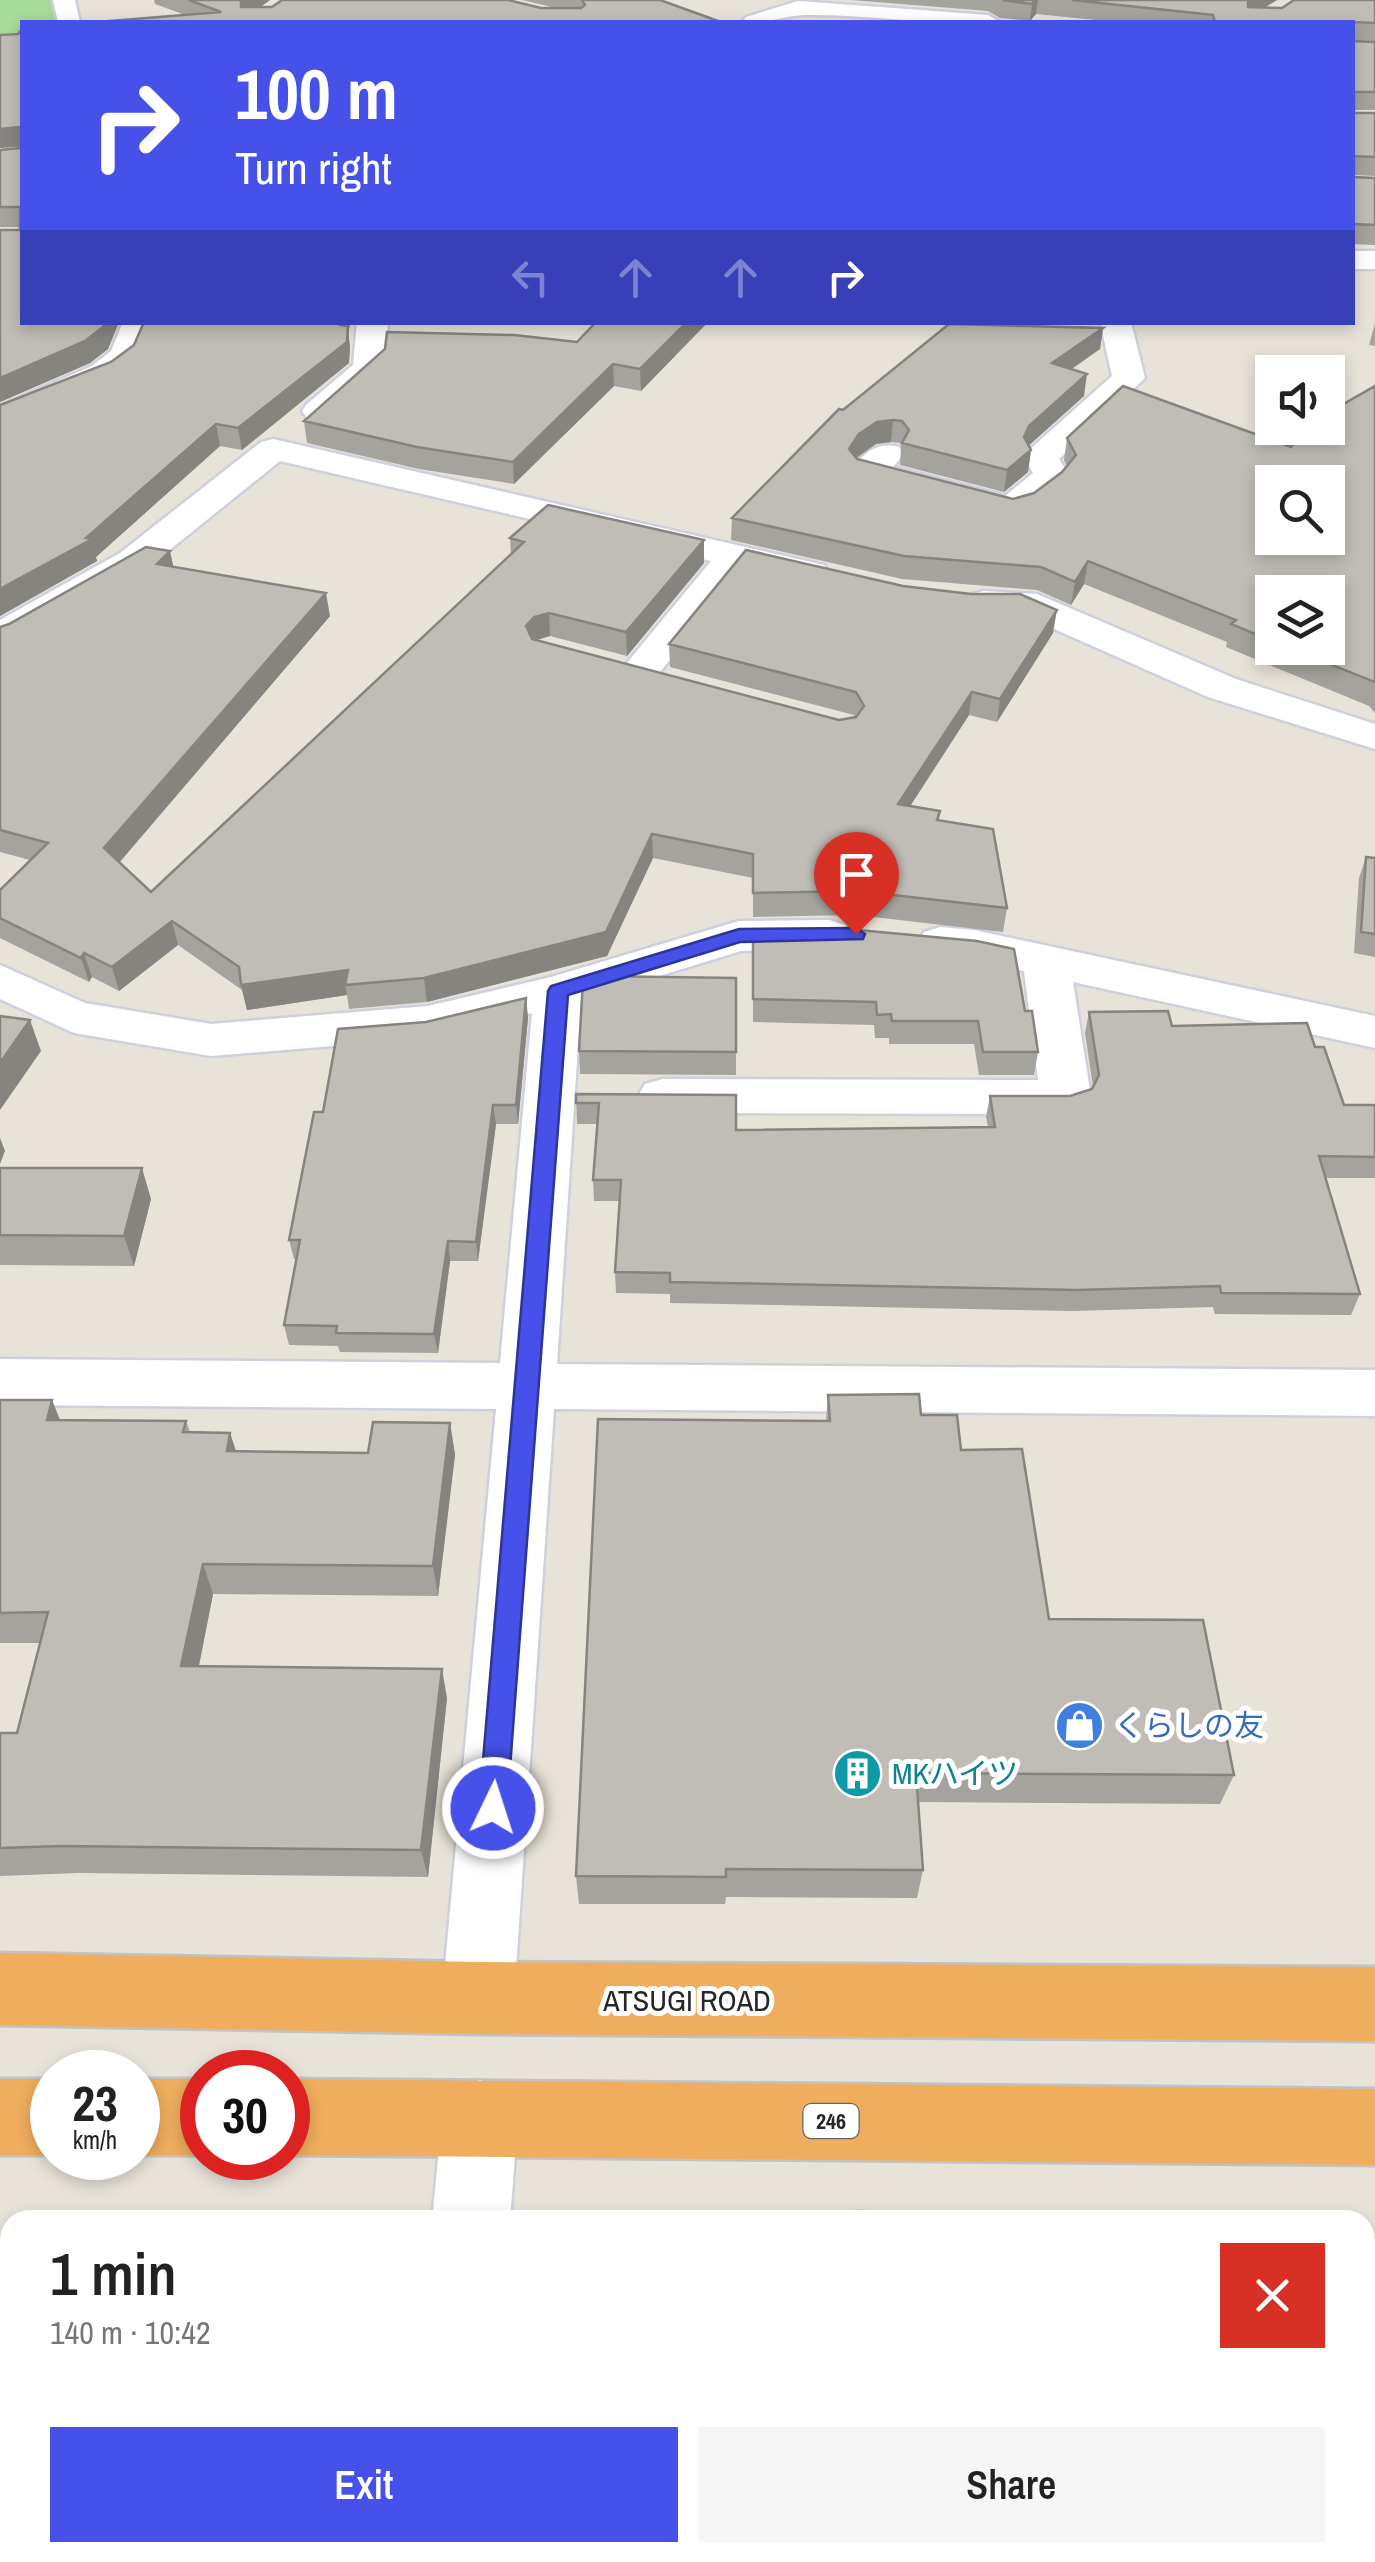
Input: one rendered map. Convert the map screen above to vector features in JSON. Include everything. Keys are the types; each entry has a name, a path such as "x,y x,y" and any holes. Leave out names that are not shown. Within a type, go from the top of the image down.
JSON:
{"highway":[{"name":"ATSUGI ROAD","path":"0,1989 478,1998 1375,2004"},
{"path":"0,2116 30,2117"},
{"name":"246","path":"310,2118 1375,2126"}],"street":[{"path":"764,0 798,8 963,20"},
{"path":"760,20 798,8"},
{"path":"0,418 104,373 125,356 139,325"},
{"path":"0,636 133,560 273,449 370,368 373,325"},
{"path":"887,454 868,471 1012,508 1052,475 1041,457 1130,378 1117,325"},
{"path":"273,449 846,582"},
{"path":"638,675 735,556"},
{"path":"952,600 1024,602 1222,688 1375,737"},
{"path":"0,980 74,1017 212,1040 428,1022 558,991 739,936 885,937 974,945 1375,1032"},
{"path":"583,1095 1066,1098 1046,960"},
{"path":"478,1998 526,1388 583,1095 558,991"},
{"path":"0,1382 1375,1393"},
{"path":"471,2210 480,2118"}],"green space":[{"path":"0,0 55,0 60,20 20,20 20,36 0,38"}],"building":[{"path":"189,0 243,0 241,7 272,7 282,0 508,0 541,8 581,8 585,5 582,0 660,0 715,20 122,20 221,12"},
{"path":"1002,0 1035,0 1032,4"},
{"path":"1072,0 1250,0 1248,7 1282,8 1294,0 1375,0 1375,23 1214,20 1213,15"},
{"path":"20,32 20,127 0,129 0,35"},
{"path":"1355,41 1375,42 1375,92 1355,92"},
{"path":"1355,113 1375,113 1375,157 1355,156"},
{"path":"20,148 20,207 0,207 0,150"},
{"path":"1355,177 1375,178 1375,225 1355,224"},
{"path":"0,230 20,230 20,325 104,325 85,341 0,378"},
{"path":"143,325 348,326 347,342 238,428 216,424 86,538 92,539 0,589 0,405 111,362 134,345"},
{"path":"593,325 684,325 640,369 613,364 513,462 417,447 304,421 385,349 387,332 514,335 577,342"},
{"path":"948,325 1103,328 1052,363 1087,374 1029,426 1024,437 1031,450 1007,470 902,443 909,430 902,421 877,422 859,434 849,449 857,459 1013,499 1034,493 1062,472 1076,455 1067,438 1123,386 1255,434 1255,445 1291,447 1345,445 1345,403 1375,386 1375,682 1332,665 1345,665 1345,575 1255,575 1255,634 1231,624 1236,620 1088,561 1075,582 1041,567 904,556 732,518 839,409 843,410"},
{"path":"548,505 704,540 626,632 549,613 534,617 526,626 532,639 839,720 856,717 864,706 856,692 669,644 746,550 903,586 971,594 1020,594 1057,610 1000,699 972,692 898,804 940,811 937,820 993,829 1007,908 858,891 753,893 753,854 652,834 606,932 424,978 345,985 348,970 241,985 239,967 172,921 112,967 84,953 81,958 0,918 0,890 48,843 0,830 0,627 146,547 170,551 157,564 326,593 104,848 151,892 524,542 510,538"},
{"path":"1366,857 1375,858 1375,934 1361,932"},
{"path":"858,930 977,941 1014,949 1025,1011 1032,1011 1038,1052 983,1052 978,1021 892,1021 891,1014 877,1015 876,1002 753,999 753,932"},
{"path":"594,976 736,978 736,1052 579,1051 583,980"},
{"path":"526,998 516,1105 493,1105 476,1242 448,1241 434,1334 336,1333 337,1326 284,1325 300,1240 289,1240 314,1112 323,1112 338,1029 426,1022"},
{"path":"1168,1011 1172,1026 1307,1023 1315,1047 1324,1047 1344,1105 1375,1105 1375,1157 1319,1156 1360,1294 1221,1293 1220,1286 1077,1290 670,1282 670,1273 615,1272 621,1180 593,1180 599,1103 576,1103 576,1094 736,1095 736,1130 995,1127 990,1096 1070,1096 1092,1089 1099,1075 1089,1012"},
{"path":"0,1016 30,1020 0,1063"},
{"path":"0,1168 142,1168 124,1236 0,1235"},
{"path":"919,1394 921,1415 957,1415 961,1450 1022,1449 1049,1619 1203,1620 1234,1775 916,1773 923,1870 726,1869 726,1877 576,1876 598,1419 830,1421 828,1395"},
{"path":"0,1400 52,1400 47,1420 186,1421 183,1432 230,1433 227,1451 368,1453 373,1422 450,1423 433,1566 203,1564 181,1666 442,1669 421,1850 0,1848 0,1733 17,1733 48,1612 0,1613"}],"place":[{"name":"くらしの友","path":"1079,1725"},
{"name":"MKハイツ","path":"857,1773"}],"route":[{"path":"493,1808 558,991 739,936 856,934"}]}
